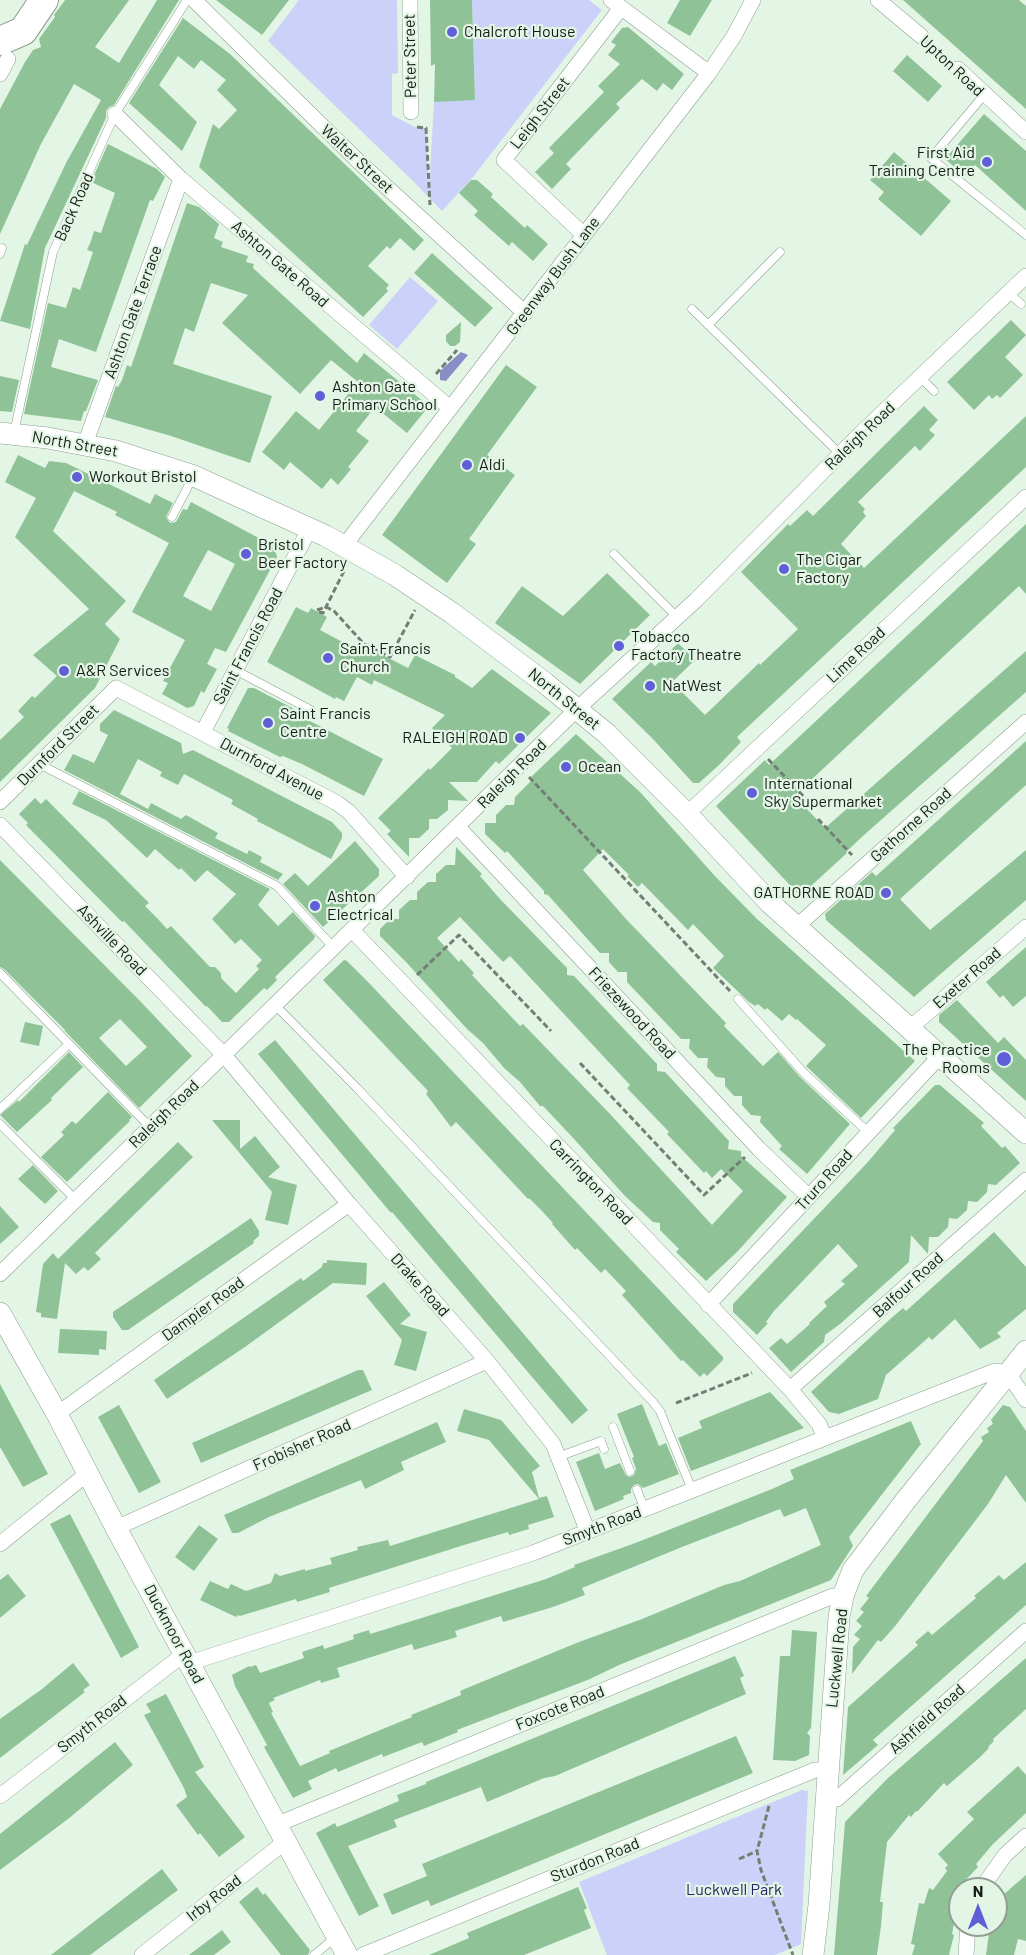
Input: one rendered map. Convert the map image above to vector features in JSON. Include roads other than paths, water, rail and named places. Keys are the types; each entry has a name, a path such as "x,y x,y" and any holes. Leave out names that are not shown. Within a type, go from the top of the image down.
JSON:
{"highway":[{"path":"0,26 16,23 38,9"},
{"path":"4,50 23,31 38,9"}],"street":[{"name":"Walter Street","path":"194,0 359,162 525,313"},
{"name":"Peter Street","path":"410,0 413,120"},
{"name":"Greenway Bush Lane","path":"344,546 709,73 734,36 753,0"},
{"name":"Upton Road","path":"878,0 921,36"},
{"path":"616,4 709,73"},
{"name":"Leigh Street","path":"585,235 504,160 616,4"},
{"path":"0,74 4,50"},
{"name":"Upton Road","path":"958,69 1026,132"},
{"name":"Ashton Gate Road","path":"115,114 182,179 450,408"},
{"name":"Ashton Gate Terrace","path":"85,444 182,179"},
{"name":"Raleigh Road","path":"0,1274 333,947 578,709 703,593 840,454 1026,276"},
{"name":"North Street","path":"7,434 85,444 143,458 194,476 310,528 344,546 395,575 452,613 578,709 632,757 745,878 796,927 1026,1133"},
{"name":"Lime Road","path":"687,814 1026,497"},
{"name":"Saint Francis Road","path":"203,732 310,528"},
{"name":"Durnford Avenue","path":"116,688 342,807 407,877"},
{"name":"Durnford Street","path":"0,802 116,688"},
{"name":"Gathorne Road","path":"796,927 1026,722"},
{"name":"Ashville Road","path":"0,825 224,1055"},
{"name":"Friezewood Road","path":"458,827 759,1149 809,1197"},
{"name":"Exeter Road","path":"909,1029 1026,927"},
{"name":"Carrington Road","path":"352,930 790,1389 819,1424 825,1438"},
{"name":"Drake Road","path":"224,1055 349,1204 487,1361 549,1437 588,1532"},
{"name":"Truro Road","path":"708,1305 940,1056"},
{"name":"Balfour Road","path":"790,1389 1026,1180"},
{"name":"Dampier Road","path":"57,1414 349,1204"},
{"name":"Duckmoor Road","path":"1,1316 57,1414 116,1528 342,1946"},
{"name":"Luckwell Road","path":"813,1955 819,1905 839,1617 843,1596 853,1570 906,1500 1026,1351"},
{"name":"Frobisher Road","path":"116,1528 487,1361"},
{"name":"Smyth Road","path":"0,1796 187,1659 533,1553 995,1371 1008,1373"},
{"path":"1008,1373 1026,1400"},
{"path":"0,1544 88,1473"},
{"name":"Foxcote Road","path":"282,1833 833,1596 843,1596"},
{"name":"Ashfield Road","path":"825,1799 837,1799 1026,1631"},
{"name":"Sturdon Road","path":"363,1955 815,1770 827,1770"},
{"name":"Irby Road","path":"142,1955 282,1833"},
{"path":"990,1877 1005,1856 1026,1836"},
{"path":"966,1955 967,1937"}],"lane":[{"name":"Back Road","path":"7,434 53,252 115,114 187,0"},
{"path":"984,95 931,158 1026,234"},
{"path":"708,325 780,252"},
{"path":"1009,293 1021,304"},
{"path":"692,309 840,454"},
{"path":"921,378 934,392"},
{"path":"172,518 194,476"},
{"path":"614,554 677,616"},
{"path":"235,670 311,710"},
{"path":"39,764 276,886 333,947"},
{"path":"0,974 150,1127"},
{"path":"738,999 804,1073 867,1132"},
{"path":"275,1005 357,1088 660,1411 692,1490"},
{"path":"0,1109 69,1044"},
{"path":"0,1124 76,1200"},
{"path":"613,1427 630,1471"},
{"path":"558,1457 601,1441 604,1449"},
{"path":"637,1490 645,1509"},
{"path":"314,1955 342,1946"}],"place":[{"name":"Chalcroft House","path":"452,32"},
{"name":"First Aid Training Centre","path":"987,162"},
{"name":"Ashton Gate Primary School","path":"320,396"},
{"name":"Aldi","path":"467,465"},
{"name":"Workout Bristol","path":"77,477"},
{"name":"Bristol Beer Factory","path":"246,554"},
{"name":"The Cigar Factory","path":"784,569"},
{"name":"Tobacco Factory Theatre","path":"619,646"},
{"name":"Saint Francis Church","path":"328,658"},
{"name":"A&R Services","path":"64,671"},
{"name":"NatWest","path":"650,686"},
{"name":"Saint Francis Centre","path":"268,723"},
{"name":"RALEIGH ROAD","path":"520,738"},
{"name":"Ocean","path":"566,767"},
{"name":"International Sky Supermarket","path":"752,793"},
{"name":"GATHORNE ROAD","path":"886,893"},
{"name":"Ashton Electrical","path":"315,906"},
{"name":"The Practice Rooms","path":"1004,1059"}],"park label":[{"name":"Luckwell Park","path":"734,1890"}]}
